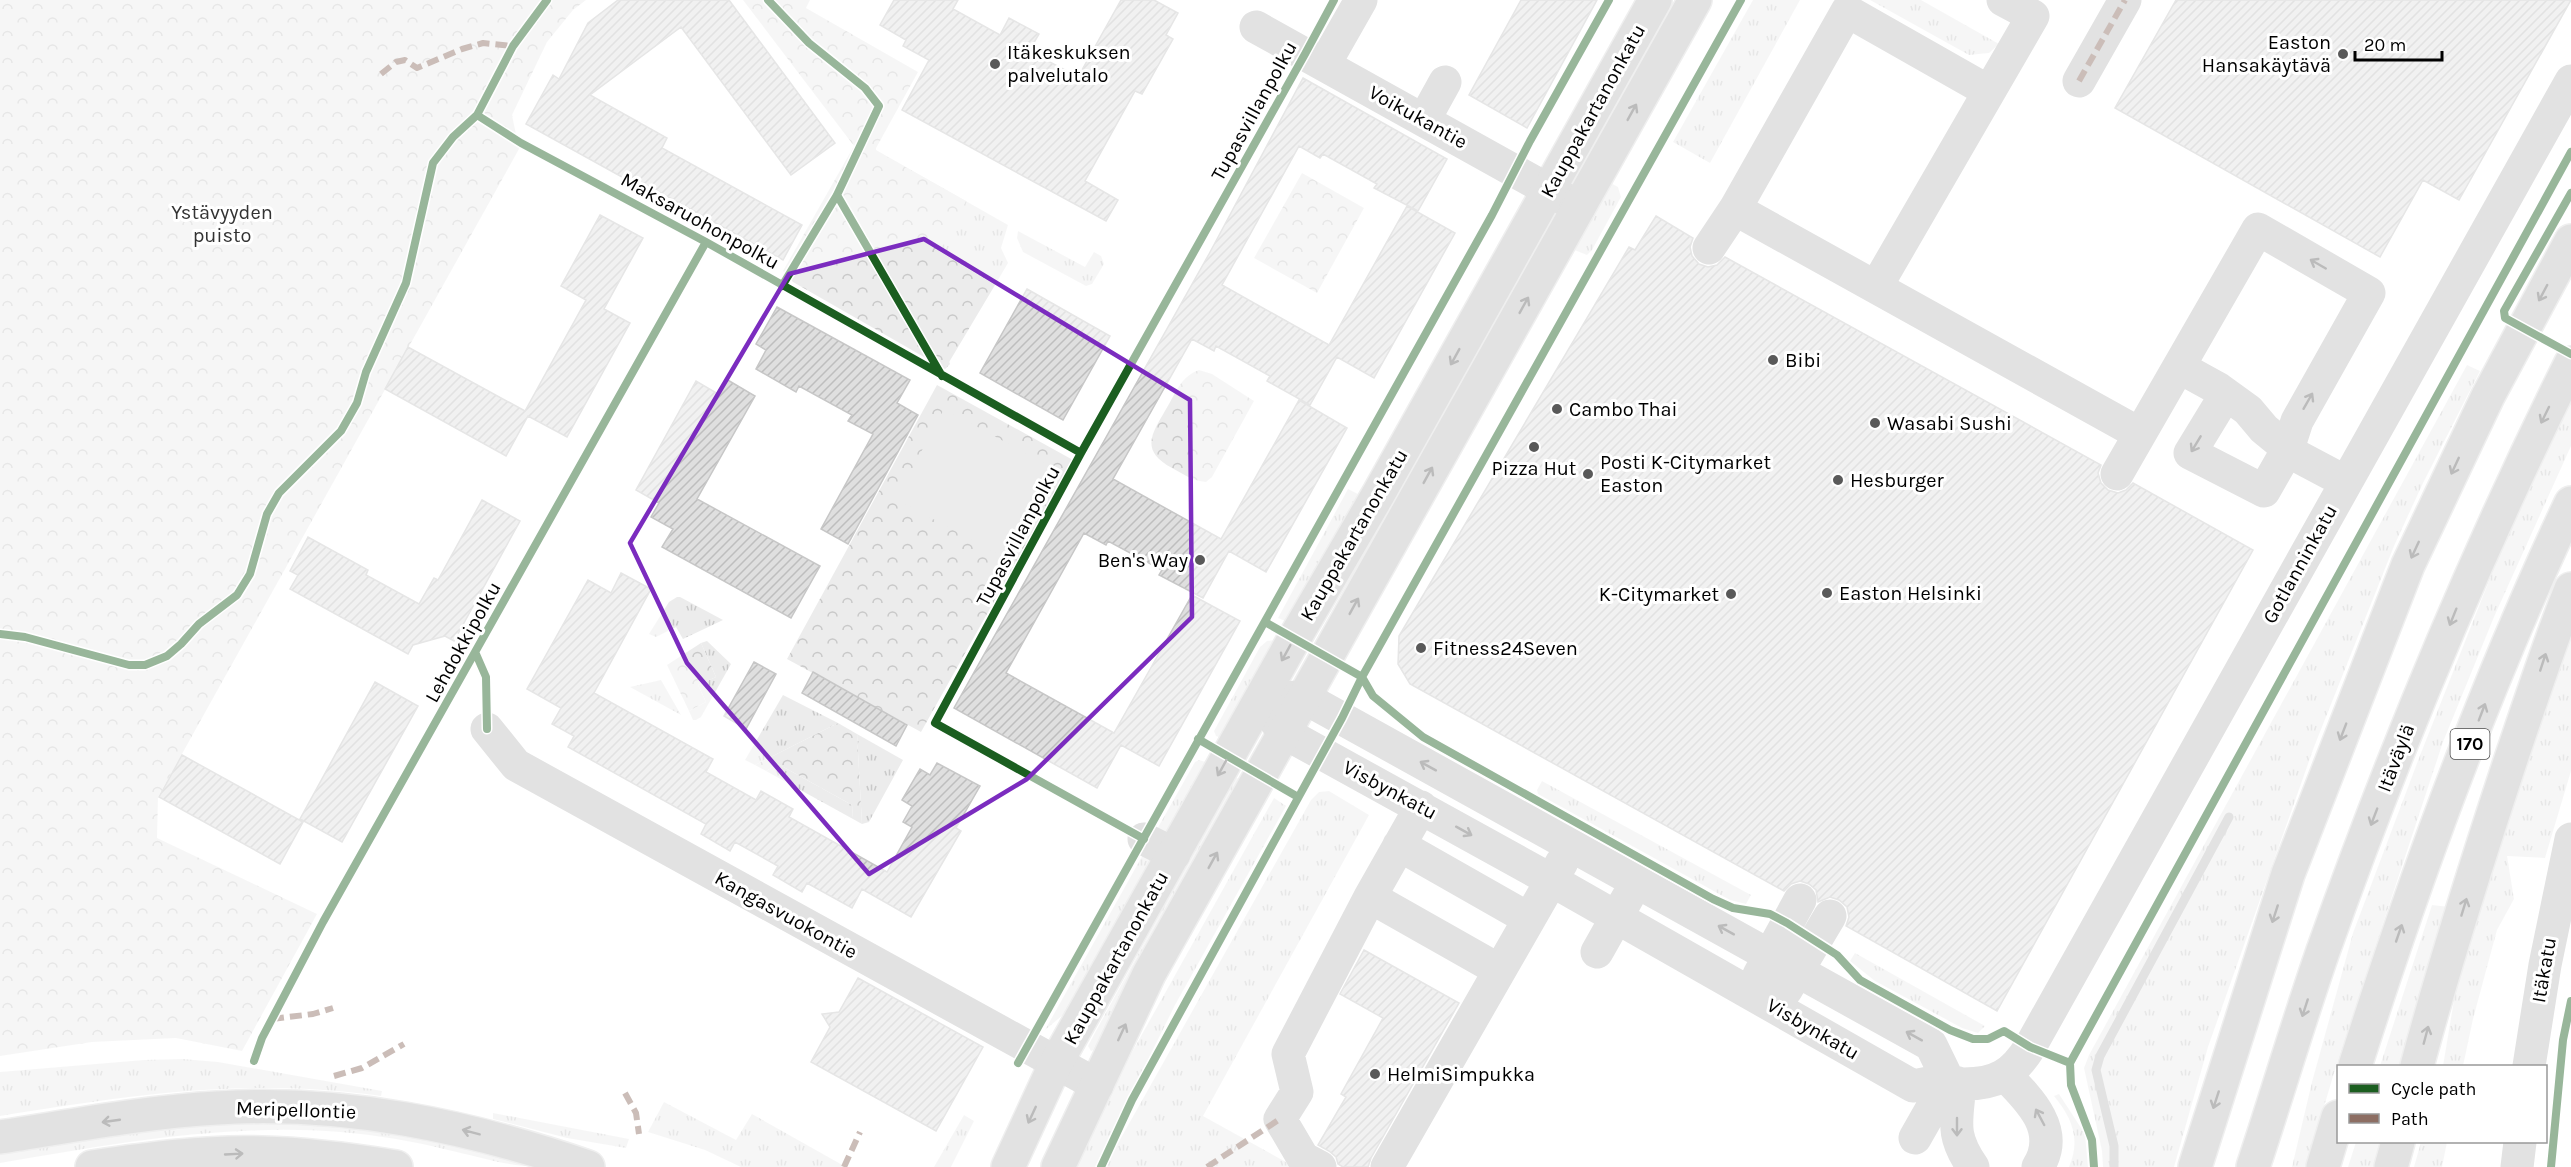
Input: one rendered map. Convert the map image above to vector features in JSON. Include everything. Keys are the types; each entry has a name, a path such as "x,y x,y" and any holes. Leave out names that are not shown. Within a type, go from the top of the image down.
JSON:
{"main road":[{"path":"1324,65 1361,0"},
{"name":"Kauppakartanonkatu","path":"1008,1167 1056,1064 1655,0"},
{"name":"Kauppakartanonkatu","path":"1059,1167 1149,974 1695,0"},
{"path":"1876,287 2032,16 2003,0"},
{"path":"2079,81 2125,0"},
{"path":"1709,248 1735,208 1847,11 1988,91"},
{"name":"Voikukantie","path":"1256,27 1579,207"},
{"name":"Gotlanninkatu","path":"2006,1076 2021,1061 2030,1047 2571,81"},
{"path":"1424,120 1445,82"},
{"path":"1735,208 2140,434"},
{"path":"2117,474 2258,229 2369,293 2297,421 2288,449 2264,491 2190,453 2226,394"},
{"path":"2195,1167 2288,873 2408,565 2488,396 2571,241"},
{"name":"Itäväylä","path":"2253,1167 2323,952 2402,742 2466,586 2571,363"},
{"path":"2179,367 2226,394 2248,410 2264,429 2288,449 2346,482"},
{"name":"170","path":"2355,1065 2426,856 2504,656 2571,503"},
{"path":"2417,1065 2491,819 2552,637 2571,589"},
{"path":"1261,699 1303,697"},
{"name":"Visbynkatu","path":"1303,697 1931,1045 1954,1082"},
{"name":"Visbynkatu","path":"1261,699 1284,732 1616,916 1913,1086 1954,1082 1980,1083 2006,1076"},
{"name":"Kangasvuokontie","path":"487,729 516,765 1097,1085"},
{"path":"1320,1167 1303,1158 1280,1119 1297,1092 1288,1054 1370,897 1421,807"},
{"path":"1144,839 1174,854"},
{"name":"Itäkatu","path":"2529,1065 2545,965 2571,839"},
{"path":"1399,845 1529,919"},
{"path":"1387,1167 1572,845"},
{"path":"1597,952 1637,881"},
{"path":"1370,897 1499,970"},
{"path":"1784,963 1800,900"},
{"path":"1763,999 1784,963 1830,916"},
{"path":"2006,1076 2032,1102 2045,1127 2046,1148 2038,1167"},
{"path":"1915,1138 1954,1082"},
{"path":"1954,1082 1958,1142 1973,1167"},
{"name":"Meripellontie","path":"0,1137 169,1112 218,1108 284,1107 346,1111 411,1119 506,1141 588,1167"},
{"path":"2324,1167 2337,1121"},
{"path":"2391,1167 2398,1143"},
{"path":"2517,1167 2520,1143"},
{"path":"92,1167 176,1157 262,1153 344,1159 396,1167"}],"highlighted area":[{"path":"924,239 1190,400 1192,617 1027,779 869,874 687,663 630,543 789,274"}],"green space":[{"name":"Ystävyyden puisto","path":"0,0 586,0 573,10 547,42 512,115 519,149 158,797 157,838 317,914 242,1051 176,1038 92,1042 0,1056"},
{"path":"743,0 810,0 806,8 918,72 875,150 966,201 939,251 995,285 945,369 793,282 783,271 854,146"},
{"path":"1753,0 1800,0 1710,163 1673,142"},
{"path":"1870,0 1921,0 1999,44 1989,53 1969,55"},
{"path":"875,129 876,150 1008,225 1001,248 1008,263 995,285 939,251 922,281 950,364 945,369 855,214"},
{"path":"1302,173 1364,208 1317,293 1254,258"},
{"path":"1605,180 1618,187 1621,197 1587,255 1567,247"},
{"path":"1018,231 1085,267 1094,252 1101,256 1104,264 1092,284 1086,286 1023,252 1017,238"},
{"path":"2467,365 2480,371 2394,546 2314,747 2208,1047 2174,1167 2103,1167 2102,1151 2084,1068 2089,1055"},
{"path":"1199,370 1212,374 1254,401 1212,477 1206,482 1192,479 1161,461 1152,447 1154,431 1178,389 1188,376"},
{"path":"937,385 1073,460 921,732 787,659"},
{"path":"2571,401 2571,446 2494,617 2443,742 2337,1063 2306,1167 2292,1167 2312,1082 2353,933 2500,553"},
{"path":"944,409 1053,468 1005,558 896,499"},
{"path":"1348,489 1358,494 1288,622 1278,618"},
{"path":"677,597 723,620 683,639 676,627 656,637 649,634 669,602"},
{"path":"2571,630 2571,771 2545,858 2507,856 2514,899 2497,930 2463,1065 2443,1065 2457,982"},
{"path":"1277,640 1224,739 1216,736 1214,731 1260,647 1267,641"},
{"path":"707,641 731,664 701,717 693,720 689,711 706,702 698,685 716,677 701,643"},
{"path":"701,643 716,677 698,685 706,702 689,711 667,665"},
{"path":"661,680 681,715 630,687"},
{"path":"783,695 838,723 755,765 745,760"},
{"path":"838,723 857,734 862,824 853,819 852,805 778,764 766,771 755,765"},
{"path":"857,734 903,760 869,822 862,824"},
{"path":"1199,760 1209,763 1165,837 1156,831 1195,762"},
{"path":"778,764 852,805 853,819 766,771"},
{"path":"1235,777 1247,783 1098,1048 1091,1051 1088,1046"},
{"path":"1542,781 1751,895 1746,904 1730,900 1538,794 1537,790"},
{"path":"1329,791 1369,815 1203,1116 1295,1167 1107,1167 1108,1161 1311,800 1319,792"},
{"path":"1274,798 1286,806 1175,1005 1095,1167 1077,1167 1131,1054"},
{"path":"1145,851 1155,856 1064,1014 1045,1030"},
{"path":"2432,905 2450,907 2403,1065 2380,1065"},
{"path":"1855,953 1985,1026 1978,1033 1962,1028 1875,981 1850,961"},
{"path":"182,1059 218,1062 382,1091 381,1096 284,1088 190,1091 96,1101 0,1116 0,1072"},
{"path":"2059,1094 2085,1134 2088,1167 2069,1167 2073,1157 2073,1129 2066,1112 2054,1096"},
{"path":"664,1102 736,1140 752,1114 846,1167 741,1167 705,1150 648,1132"},
{"path":"493,1113 629,1139 626,1148 567,1138 493,1119"},
{"path":"964,1115 974,1121 951,1167 934,1167"},
{"path":"235,1124 362,1128 452,1144 532,1166 502,1163 381,1137 297,1130 255,1130 170,1137 0,1163 0,1152 167,1127"},
{"path":"2356,1143 2381,1143 2374,1167 2348,1167"},
{"path":"2421,1143 2447,1143 2442,1167 2414,1167"}],"building":[{"path":"618,0 729,0 835,143 791,175 681,27 590,95 667,138 662,148 802,225 783,260 643,183 640,187 526,124 553,75 559,79 588,23"},
{"name":"Itäkeskuksen palvelutalo","path":"894,0 958,0 953,9 1000,35 1009,18 1039,34 1029,51 1078,77 1121,0 1154,0 1178,13 1166,35 1173,39 1142,94 1135,91 1085,181 1118,200 1106,221 902,110 929,60 903,46 906,40 880,25"},
{"path":"1521,0 1597,0 1527,128 1469,95"},
{"name":"Easton Hansakäytävä","path":"2176,0 2571,0 2459,200 2423,180 2380,257 2115,108"},
{"path":"1303,78 1447,159 1418,211 1374,188 1377,184 1323,154 1320,158 1299,146 1222,285 1329,345 1407,206 1455,233 1374,378 1337,357 1310,405 1267,381 1270,376 1216,346 1214,351 1192,339 1113,479 1221,539 1299,400 1347,428 1266,572 1229,551 1203,598 1159,575 1162,570 1108,541 1106,545 1084,533 1006,673 1114,733 1192,595 1240,621 1159,766 1121,745 1097,788 954,708 1209,254"},
{"path":"600,215 643,238 604,309 630,323 567,437 528,416 506,456 385,389 408,347 525,411 586,300 561,286"},
{"name":"Easton Helsinki","path":"1656,216 1693,238 1690,247 1692,256 1699,264 1708,267 1717,265 1725,257 2101,465 2098,473 2101,483 2108,490 2118,493 2126,490 2133,483 2253,550 1997,1011 1846,926 1849,917 1847,907 1839,900 1830,897 1818,902 1816,890 1800,881 1791,884 1784,891 1410,684 1398,664 1399,636 1629,247 1635,250"},
{"path":"1027,289 1110,336 1063,420 980,373"},
{"path":"777,307 910,380 897,403 918,415 848,544 821,529 873,434 848,421 852,415 799,386 796,392 756,369 766,350 756,344"},
{"path":"726,379 755,396 697,499 820,566 791,618 662,547 673,529 651,517 659,503 636,490 696,381 718,394"},
{"path":"482,500 520,521 454,641 445,636 413,645 408,654 290,589 298,575 290,571 308,537 368,570 366,575 419,604 434,578 438,580"},
{"path":"621,573 651,589 594,693 713,759 706,772 756,800 761,791 793,809 789,817 887,872 912,827 903,822 912,806 902,800 920,769 930,775 937,763 980,786 956,828 961,831 911,917 862,889 852,908 807,883 802,892 773,875 778,866 735,842 730,851 701,834 706,824 568,747 574,736 552,724 561,708 527,689 588,580 611,593"},
{"path":"754,662 776,674 746,729 724,716"},
{"path":"813,672 907,725 896,746 802,693"},
{"path":"375,682 418,706 342,842 300,819"},
{"path":"182,755 303,822 280,864 159,797"},
{"path":"1364,950 1459,1003 1368,1167 1343,1167 1338,1164 1336,1157 1318,1145 1346,1097 1341,1094 1383,1018 1340,994"},
{"path":"858,978 983,1047 936,1131 811,1062 830,1027 822,1014 839,1012"}],"waterway":[{"path":"2114,1167 2114,1146 2096,1070 2100,1056 2229,817"}],"marked path":[{"path":"2079,81 2125,0"},
{"path":"381,74 396,62 405,60 417,68 462,49 483,43 513,46"},
{"path":"272,1019 313,1014 333,1008"},
{"path":"334,1076 362,1068 404,1044"},
{"path":"625,1093 636,1113 639,1134"},
{"path":"1207,1167 1280,1119"},
{"path":"844,1167 860,1132"}],"cycle path":[{"path":"0,634 25,637 129,665 145,665 167,656 199,624 237,595 250,574 267,514 279,493 341,431 357,403 366,372 406,283 433,163 453,137 477,115 513,46 547,0"},
{"path":"768,0 809,43 865,88 879,106 837,195 782,286"},
{"name":"Tupasvillanpolku","path":"1144,839 935,723 1081,453 1334,0"},
{"path":"1018,1063 1492,215 1530,141 1609,0"},
{"path":"1101,1167 1132,1100 1342,718 1362,677 1741,0"},
{"name":"Maksaruohonpolku","path":"477,115 521,143 706,242 1081,453"},
{"path":"2094,1167 2092,1140 2071,1085 2070,1063 2571,152"},
{"path":"2571,193 2504,311 2505,318 2571,354"},
{"path":"837,195 942,376"},
{"name":"Maksaruohonpolku","path":"254,1061 262,1038 323,922 706,242"},
{"path":"1265,622 1362,677 1373,696 1423,737 1713,899 1733,908 1770,914 1787,923 1837,955 1860,980 1950,1030 1973,1039 1988,1039 2004,1031 2030,1047 2070,1063"},
{"name":"Lehdokkipolku","path":"476,654 486,677 487,729"},
{"path":"1198,739 1298,797"},
{"path":"2551,1167 2563,1040 2571,1001"}],"place":[{"name":"Easton Hansakäytävä","path":"2343,54"},
{"name":"Itäkeskuksen palvelutalo","path":"995,64"},
{"name":"Bibi","path":"1773,360"},
{"name":"Cambo Thai","path":"1557,409"},
{"name":"Wasabi Sushi","path":"1875,423"},
{"name":"Pizza Hut","path":"1534,447"},
{"name":"Posti K-Citymarket Easton","path":"1588,474"},
{"name":"Hesburger","path":"1838,480"},
{"name":"Ben's Way","path":"1200,560"},
{"name":"Easton Helsinki","path":"1827,593"},
{"name":"K-Citymarket","path":"1731,594"},
{"name":"Fitness24Seven","path":"1421,648"},
{"name":"HelmiSimpukka","path":"1375,1074"}]}
